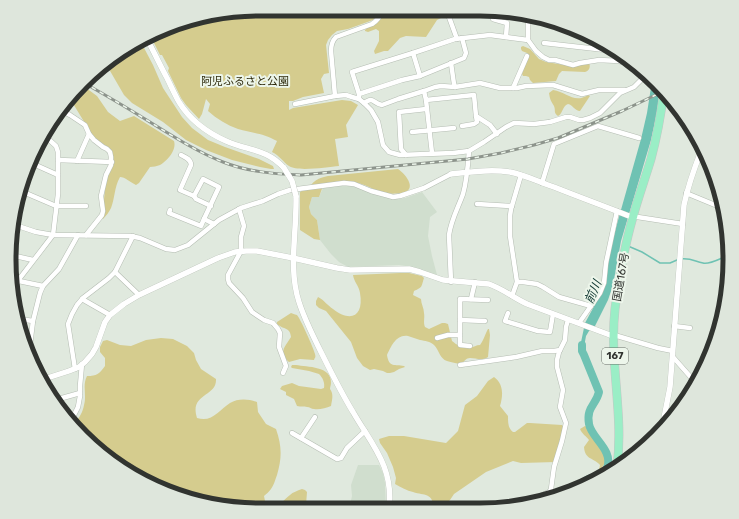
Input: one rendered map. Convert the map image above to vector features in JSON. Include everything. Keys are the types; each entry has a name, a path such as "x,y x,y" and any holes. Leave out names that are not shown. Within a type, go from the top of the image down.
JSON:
{"highway":[{"name":"国道167号","path":"617,460 619,441 614,336 619,279 631,216 651,158 664,100"}],"street":[{"path":"335,96 331,51 334,40 336,37 372,24 380,16"},
{"path":"295,104 335,96 346,95 359,97 402,80 420,76 464,58 466,53 449,17"},
{"path":"493,17 493,19 507,23 506,37"},
{"path":"528,21 528,40 536,51 549,60 573,65 599,60 614,60 623,62"},
{"path":"528,40 490,35 459,38 413,54 352,72 359,97 371,110 378,122 382,142 385,148 389,152 396,155 406,156 469,151 514,123 534,124 550,122 566,117 579,120 590,118 600,113 616,97 626,90 634,87 643,78"},
{"path":"149,43 179,102 195,122 224,141 268,155 284,168 292,181 296,196 293,258 299,302 313,336 353,412 378,451 386,471 390,490 389,503"},
{"path":"544,43 602,50"},
{"path":"413,54 420,76"},
{"path":"513,88 527,56"},
{"path":"451,63 455,87"},
{"path":"364,103 370,100 382,105 435,87 455,87 480,83 500,88 553,85 582,94 599,90 626,90"},
{"path":"424,91 432,154"},
{"path":"426,100 474,95 477,122 462,126"},
{"path":"406,156 401,149 399,112 426,109"},
{"path":"65,112 85,125 89,134 94,140 110,152 111,156 112,162 106,175 101,196 103,211 102,215 86,235"},
{"path":"476,116 490,125 497,134"},
{"path":"542,182 554,144 598,126 639,138"},
{"path":"412,132 454,128"},
{"path":"77,161 89,134"},
{"path":"43,286 18,282 53,235 58,194 58,152 56,146 49,139"},
{"path":"451,282 449,235 450,228 463,194 469,151"},
{"path":"665,418 673,354 684,205 692,172 699,154"},
{"path":"181,155 190,160 191,165 180,190 194,196 196,199 210,206"},
{"path":"58,160 112,162"},
{"path":"35,165 58,175"},
{"path":"18,226 36,232 53,235 133,236 166,249 175,250 188,245 219,220 239,209 290,190 344,183 354,184 392,197 400,196 424,188 451,174 480,171 503,171 521,175 631,216 683,224"},
{"path":"512,296 517,282 510,236 510,216 521,175"},
{"path":"170,210 169,213 201,226 219,187 203,179 194,196"},
{"path":"25,193 56,206 86,206"},
{"path":"686,193 717,206"},
{"path":"476,204 512,206"},
{"path":"239,209 244,226 241,237 241,251 228,275 228,278 230,283 243,298 252,312 258,317 273,323 278,329 280,333 280,347 286,362 286,366 282,373"},
{"path":"580,324 604,283 606,263 618,212"},
{"path":"204,219 214,224"},
{"path":"31,343 33,321 43,286 59,269 78,235"},
{"path":"75,369 68,324 72,314 82,299 115,272 133,236"},
{"path":"47,378 75,369 87,360 94,350 105,322 110,315 124,304 139,295 218,258 241,251 257,251 350,270 409,269 451,282 475,282 494,285 527,304 568,320 610,335 658,348 673,354 692,378"},
{"path":"16,256 33,260"},
{"path":"115,272 139,295"},
{"path":"471,299 475,282"},
{"path":"517,282 537,284 559,297 591,306"},
{"path":"470,346 460,345 460,298 488,300"},
{"path":"82,299 110,315"},
{"path":"508,313 505,321 538,331 550,332 553,314"},
{"path":"23,320 33,321"},
{"path":"460,320 485,321"},
{"path":"541,495 551,489 554,467 566,422 560,407 563,390 557,360 565,340 568,320"},
{"path":"674,326 690,328"},
{"path":"437,338 448,335 460,336"},
{"path":"460,365 510,358 542,351 560,350"},
{"path":"73,416 78,407 82,364"},
{"path":"60,399 80,393"},
{"path":"301,438 315,417"},
{"path":"292,433 339,459 347,448 365,431"}],"shaded area":[{"path":"341,186 360,188 394,199 405,198 422,192 437,212 430,217 428,236 437,275 412,267 399,265 348,267 339,262 320,240 317,220 311,214 309,207 312,197 319,197 323,188"},
{"path":"358,465 379,465 383,473 385,483 386,503 350,503 352,496 351,485"}],"green space":[{"name":"阿児ふるさと公園","path":"260,16 375,16 373,20 348,29 337,31 328,40 326,45 329,73 324,74 321,79 324,93 289,101 289,110 293,108 342,100 351,101 358,105 346,125 348,137 335,139 339,166 299,169 289,166 272,152 277,141 272,138 238,129 222,122 208,111 210,104 206,99 199,119 181,98 168,71 169,68 162,55 160,55 153,41 196,24 228,18"},
{"path":"379,16 447,16 437,20 426,37 406,36 400,38 388,51 375,54 374,51 379,41 379,31 376,29 368,32 365,30"},
{"path":"143,46 163,88 182,117 192,128 208,140 259,159 273,166 274,169 232,160 206,150 186,140 163,122 132,103 124,95 108,68"},
{"path":"523,46 530,49 539,59 546,62 571,66 589,63 590,66 588,71 585,72 562,71 556,81 533,83 529,77 523,76 522,74 529,55 522,51 521,47"},
{"path":"86,88 97,96 108,112 120,121 134,116 174,141 175,144 173,151 166,161 160,165 150,167 136,185 120,177 111,208 103,219 106,181 113,156 94,138 73,103"},
{"path":"553,90 574,98 588,95 590,96 580,111 568,104 558,116 556,115 549,95 549,93"},
{"path":"398,169 405,175 409,182 410,186 406,192 390,194 382,193 363,184 349,182 335,182 323,186 319,197 312,197 309,207 311,214 317,220 320,240 314,239 300,230 300,192 308,189 316,180 328,176"},
{"path":"409,273 422,276 424,278 421,286 419,289 414,291 413,295 421,299 424,311 425,327 429,329 442,323 448,324 452,341 465,348 480,345 489,329 490,335 488,357 481,359 469,358 461,364 453,363 445,360 436,347 431,343 404,336 400,337 394,342 387,355 391,364 405,367 394,372 387,373 374,369 370,370 363,366 357,358 351,342 326,311 316,305 316,301 318,297 345,316 355,315 358,312 361,301 353,275"},
{"path":"291,313 297,315 304,327 314,351 314,360 300,359 289,362 284,355 283,352 291,337 288,330 277,324 277,322"},
{"path":"161,338 173,339 187,346 194,353 201,369 216,379 215,385 212,389 200,399 197,404 197,418 207,419 215,415 233,401 247,400 257,402 258,412 266,424 276,429 281,452 280,463 273,486 264,496 265,503 228,501 196,495 152,478 111,453 77,421 81,415 85,401 85,383 87,376 98,374 105,366 105,358 100,352 100,347 103,341 107,340 120,345 131,346 146,340"},
{"path":"292,365 318,368 328,373 331,383 331,406 322,409 313,409 309,407 297,406 294,399 286,395 286,392 280,389 282,386 292,383 299,386 321,389 324,388 322,377 319,374 292,368"},
{"path":"494,377 500,383 502,398 500,406 508,416 510,429 513,432 527,423 562,425 564,428 556,462 521,463 513,461 486,472 454,494 447,503 433,503 430,497 408,491 395,484 396,478 393,467 379,439 389,436 404,436 446,443 458,431 465,405 477,396 488,381"},
{"path":"585,426 604,454 604,465 599,470 600,465 588,456 585,451 584,447 589,440 580,429"},
{"path":"302,489 305,490 307,492 306,503 281,503 292,493"}],"water":[{"path":"651,86 659,95 657,112 651,140 621,241 613,285 608,300 595,326 586,336 584,347 585,354 581,354 580,347 585,323 604,288 611,247 647,113"}],"waterway":[{"path":"628,246 642,252 660,263 670,263 677,260"},
{"path":"681,259 690,259 706,263 723,258"},
{"name":"前川","path":"582,345 582,351 599,392 590,410 588,418 589,424 605,450 608,462 607,466"}],"railway":[{"path":"88,86 182,141 214,158 232,165 252,170 301,175 468,159 501,153 558,138 658,94"}]}
